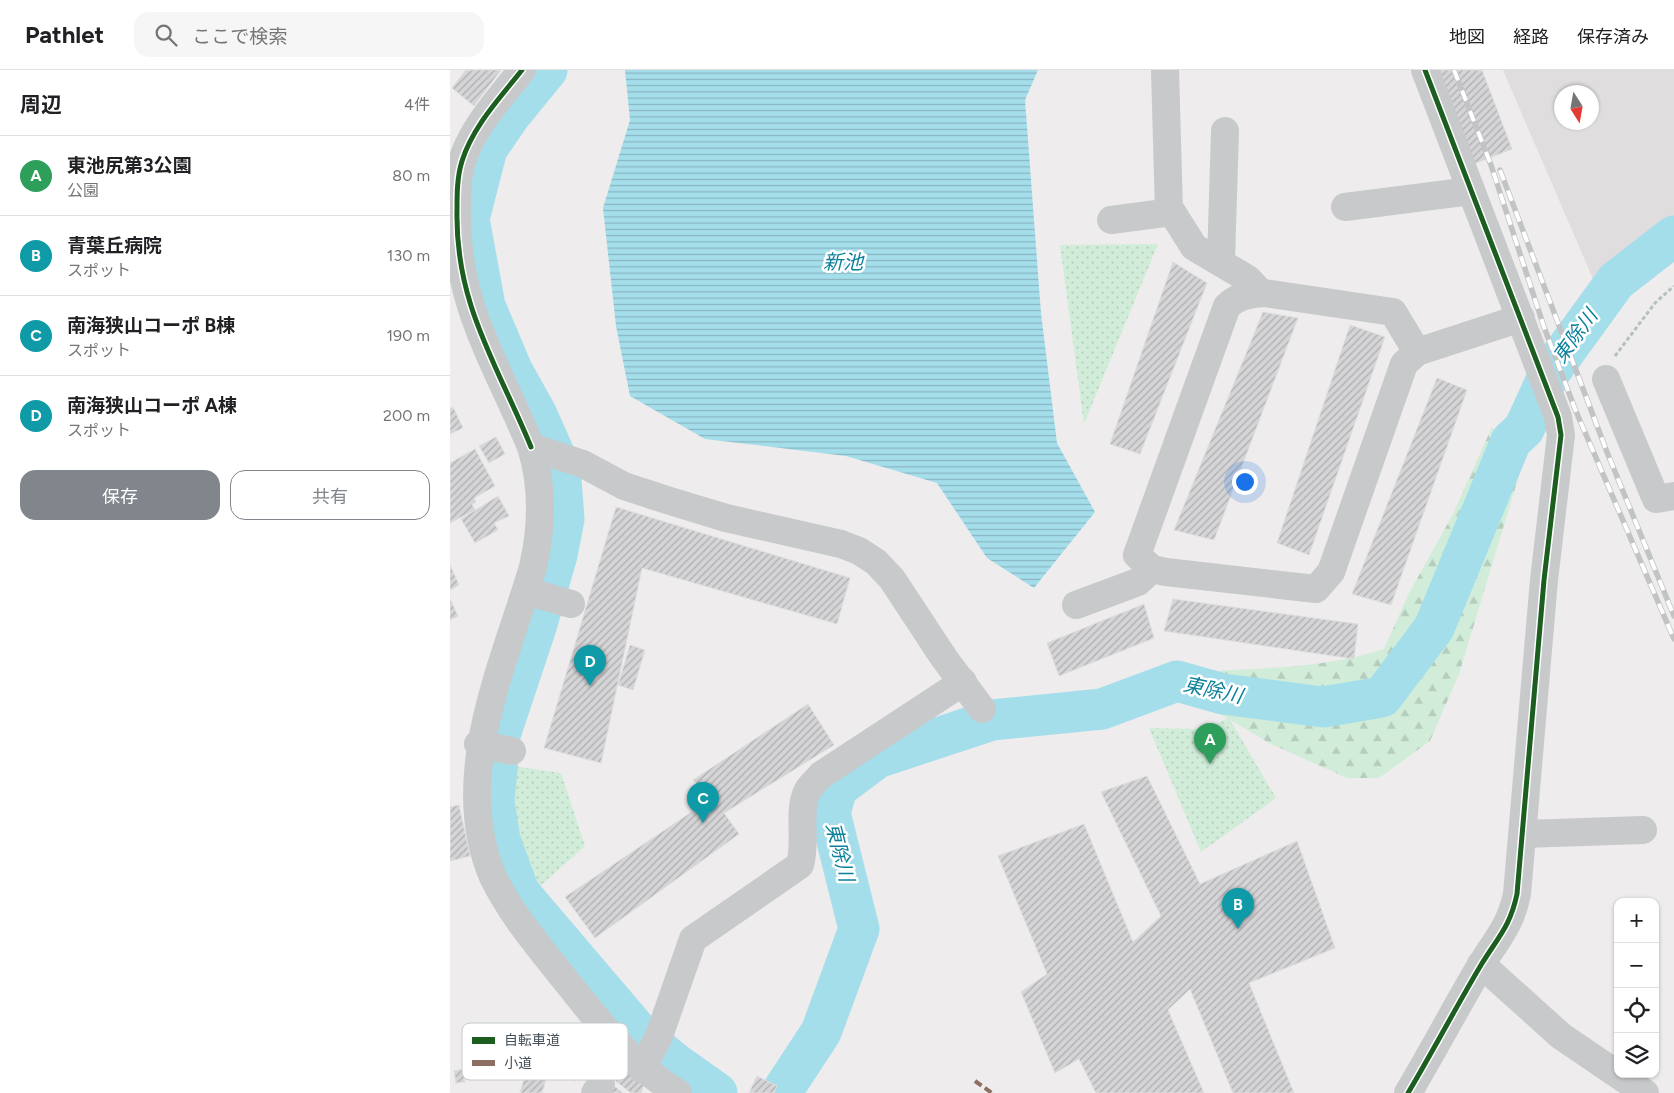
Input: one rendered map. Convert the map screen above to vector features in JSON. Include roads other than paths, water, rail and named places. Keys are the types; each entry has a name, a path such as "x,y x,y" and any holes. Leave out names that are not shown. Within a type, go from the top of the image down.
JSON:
{"street":[{"path":"522,70 480,124 462,162 458,182 456,233 462,279 479,332 533,447 540,521 539,544 528,592 481,729 492,747 473,775 475,811 492,875 515,916 601,1023"},
{"path":"1165,70 1169,212"},
{"path":"1408,1093 1482,964 1509,924 1514,909 1523,834 1544,580 1562,435 1554,405 1425,70"},
{"path":"1221,262 1225,131"},
{"path":"1345,207 1471,191"},
{"path":"1111,220 1172,212 1194,247 1248,279 1261,293"},
{"path":"1417,352 1393,312 1261,293 1245,294 1227,306 1137,554 1152,568 1316,588 1331,572 1404,364 1417,352 1521,318"},
{"path":"1606,379 1656,499 1674,496"},
{"path":"533,447 583,464 624,486 670,501 726,518 841,544 860,551 876,562 892,578 944,658 982,709"},
{"path":"1076,605 1138,582 1152,568"},
{"path":"528,592 571,604"},
{"path":"644,1066 660,1036 693,939 800,865 804,852 803,803 808,791 821,775 963,682"},
{"path":"1523,834 1643,830"},
{"path":"1482,964 1561,1036 1644,1093"},
{"path":"628,1052 667,1090"}],"water":[{"name":"新池","path":"625,70 1038,70 1025,100 1041,313 1057,443 1095,512 1034,588 987,558 937,483 846,456 705,439 630,396 616,326 603,208 630,120"}],"waterway":[{"path":"547,70 511,114 487,149 469,219 485,306 512,370 537,415 560,467 564,519 557,555 536,627 500,735 494,801 500,840 519,892 639,1033 672,1061 717,1093"},
{"name":"東除川","path":"781,1093 821,1032 859,929 830,813 837,788 877,758 992,720 1102,709 1177,681 1223,694 1323,707 1382,697 1434,628 1511,441 1524,429 1550,372 1616,281 1674,236"}],"railway":[{"path":"1454,70 1491,165 1544,327 1575,409 1674,639"},
{"path":"1500,170 1607,452 1674,616"}],"place":[{"name":"南海狭山コーポ A棟","path":"590,686"},
{"name":"東池尻第3公園","path":"1210,764"},
{"name":"南海狭山コーポ B棟","path":"703,823"},
{"name":"青葉丘病院","path":"1238,929"}]}
